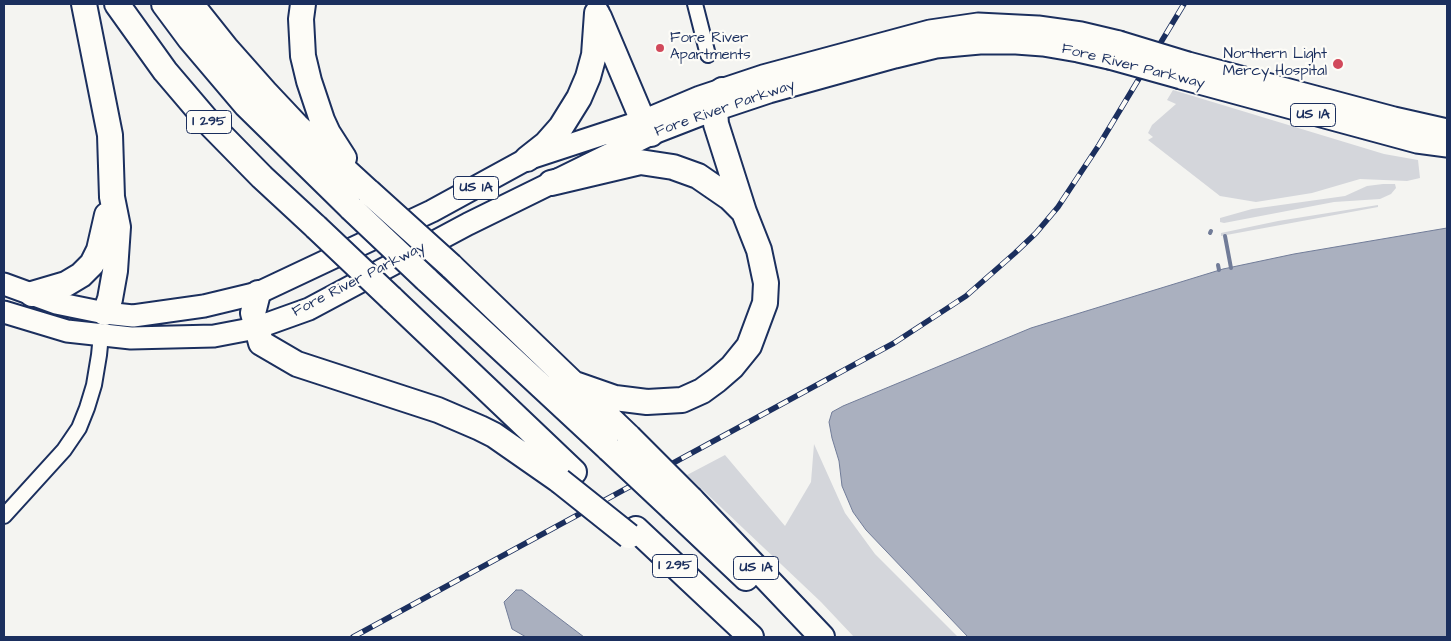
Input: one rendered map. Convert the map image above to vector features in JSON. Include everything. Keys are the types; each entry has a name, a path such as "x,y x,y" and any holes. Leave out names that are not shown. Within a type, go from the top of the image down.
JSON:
{"highway":[{"path":"84,4 110,135 112,197 118,227 115,271 103,324"},
{"name":"I 295","path":"117,4 165,70 211,125 262,177 391,298 567,476"},
{"name":"I 295","path":"164,4 190,39 246,104 351,208 609,449 682,504 809,637"},
{"path":"191,4 226,48 297,126 368,192"},
{"path":"596,8 647,127"},
{"path":"527,159 546,144 561,127 579,98 588,77 594,55 596,8"},
{"name":"US 1A","path":"304,9 303,56 322,120 336,146 368,192 451,266 629,437 682,504 822,637"},
{"path":"572,382 615,398 647,402 682,400 702,392 732,367 748,346 765,303 766,283 759,250 744,212 716,124 718,100"},
{"path":"551,183 640,162 673,166 698,176 730,198 744,212"},
{"path":"32,294 66,284 78,278 92,264 99,250 112,197"},
{"path":"258,293 253,313 261,342 297,364 438,410 480,428 567,476 752,637"}],"main road":[{"name":"Fore River Parkway","path":"4,312 67,331 132,316 190,309 258,293 432,211 527,159 647,127 718,100 763,76 930,31 979,33 1016,42 1041,36 1078,51 1114,50 1417,142 1447,146"},
{"name":"Fore River Parkway","path":"1184,71 1447,130"},
{"name":"Fore River Parkway","path":"4,284 56,303 131,338 214,336 256,328 309,309 468,224 551,183 647,127"}],"street":[{"path":"695,4 708,55"},
{"path":"4,516 64,450 78,428 94,385 103,324"}],"shaded area":[{"path":"1173,90 1384,154 1418,160 1420,178 1407,181 1360,179 1312,193 1256,202 1220,196 1148,140 1153,137 1148,133 1152,125 1176,104 1167,100"},
{"path":"1395,184 1396,188 1391,194 1380,199 1334,202 1224,223 1220,222 1220,218 1252,209 1345,196 1367,186"},
{"path":"1378,205 1378,207 1221,236 1221,233 1278,221"},
{"path":"814,444 845,513 875,554 958,637 854,637 821,602 687,475 725,455 785,526 811,482"}],"water":[{"path":"1447,228 1447,637 968,637 866,530 853,512 842,486 839,461 829,422 832,412 843,406 1031,328 1223,269 1294,254"},
{"path":"516,590 522,590 584,637 526,637 512,629 504,602"}],"waterway":[{"path":"1225,236 1231,268"},
{"path":"1218,265 1219,270"}],"railway":[{"path":"353,637 894,343 966,296 1036,233 1058,207 1099,145 1184,4"}],"place":[{"name":"Fore River Apartments","path":"660,48"},
{"name":"Northern Light Mercy Hospital","path":"1338,64"}]}
